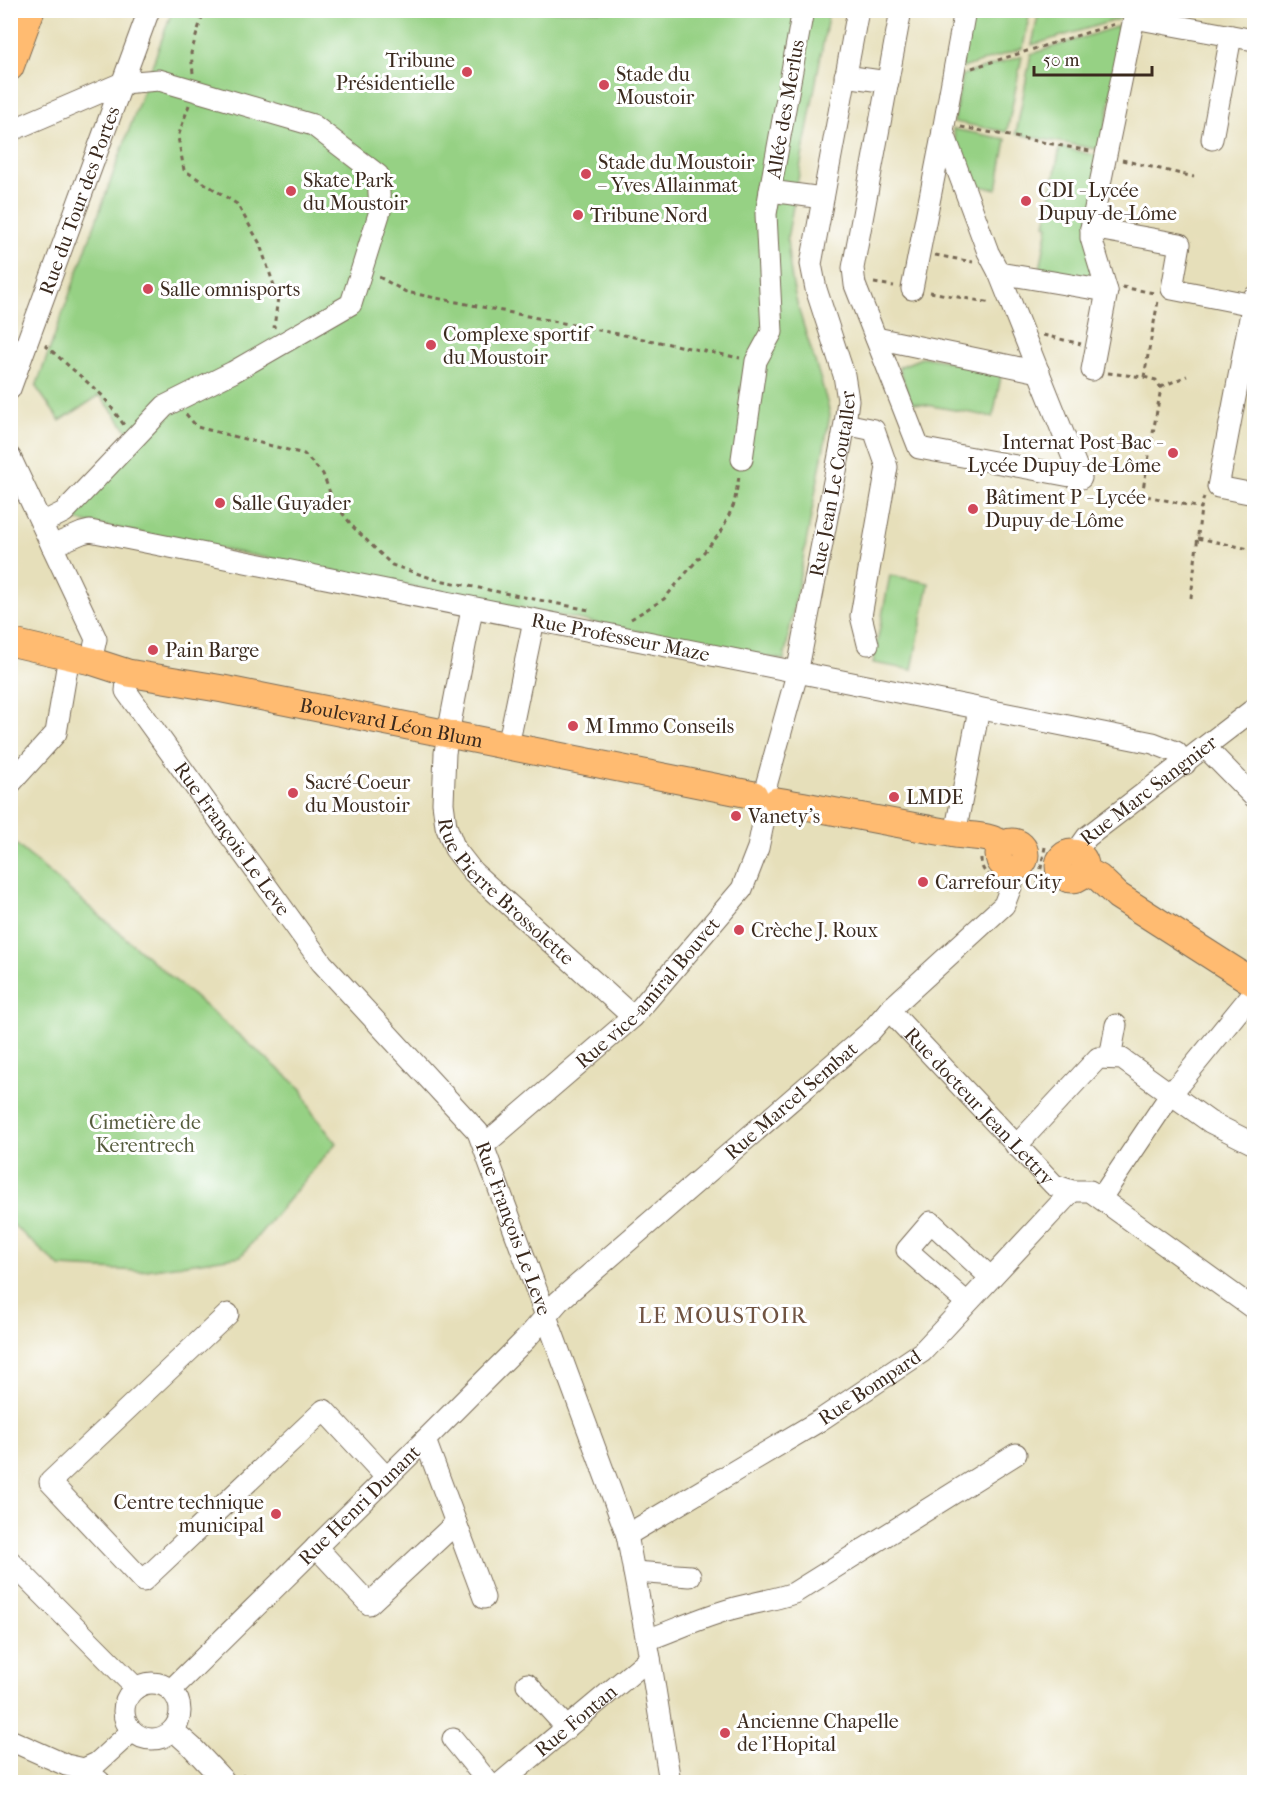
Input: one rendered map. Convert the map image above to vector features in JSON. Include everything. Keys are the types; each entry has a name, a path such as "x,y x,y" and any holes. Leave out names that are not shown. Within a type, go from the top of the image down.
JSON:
{"main road":[{"path":"10,67 31,10"},
{"name":"Boulevard Léon Blum","path":"17,646 80,658 128,673 223,689 766,798 997,840 1118,896 1254,983"}],"street":[{"name":"Rue du Tour des Portes","path":"10,389 149,10"},
{"name":"Allée des Merlus","path":"803,10 770,191 823,198"},
{"name":"Rue Jean Le Coutaller","path":"766,798 797,674 848,400 844,375 816,289 811,264 858,10"},
{"path":"901,10 853,268 855,280 876,338 919,448 1081,478 988,252 944,128"},
{"path":"912,289 965,10"},
{"path":"1092,370 1106,288 1091,238 1091,228 1134,14 1254,40"},
{"path":"1212,139 1231,36"},
{"path":"846,76 888,82"},
{"path":"10,131 122,83 159,80 313,125 378,175 380,211 351,304 233,372 171,403 62,514 42,524"},
{"path":"742,459 756,361 772,332 766,214 770,191"},
{"path":"1091,228 1180,244 1172,289 1254,301 1218,487 1254,494"},
{"path":"997,270 1106,288"},
{"path":"876,338 1039,372"},
{"path":"845,424 874,430 887,467 861,616 868,644"},
{"path":"10,457 96,639 80,658 56,733 10,784"},
{"name":"Rue Professeur Maze","path":"52,546 90,531 797,674 1153,743 1176,752 1185,764"},
{"name":"Rue Pierre Brossolette","path":"472,609 445,753 443,803 446,826 455,849 473,872 633,1017"},
{"path":"508,746 534,620"},
{"name":"Rue François Le Leve","path":"128,673 126,691 322,963 478,1132 627,1535 649,1649 670,1782"},
{"path":"955,834 979,709"},
{"name":"Rue Marc Sangnier","path":"1046,863 1087,837 1254,709"},
{"path":"1206,748 1254,797"},
{"name":"Rue vice-amiral Bouvet","path":"484,1145 633,1017 742,889 758,848 766,798"},
{"name":"Rue Marcel Sembat","path":"545,1317 559,1301 870,1032 889,1010 1004,904 1012,884 1046,863"},
{"path":"1101,1198 1171,1094 1254,992"},
{"name":"Rue docteur Jean Lettry","path":"889,1010 1054,1185 1072,1191 1089,1191 1101,1198 1254,1309"},
{"path":"1110,1058 1116,1025"},
{"path":"1016,1146 1098,1058 1122,1059 1210,1122 1254,1144"},
{"name":"Rue Bompard","path":"627,1535 819,1421 922,1352 1072,1191"},
{"path":"967,1303 907,1250 931,1222 991,1278"},
{"path":"228,1314 50,1482 143,1581 324,1410 387,1477"},
{"name":"Rue Henri Dunant","path":"171,1690 425,1440 545,1317"},
{"path":"425,1440 484,1598"},
{"name":"Rue Fontan","path":"502,1781 567,1728 649,1649 728,1610 794,1593 1016,1454"},
{"path":"316,1547 369,1604 456,1522"},
{"path":"10,1561 136,1688"},
{"path":"634,1572 690,1576"},
{"path":"158,1683 171,1690 179,1704 180,1712 179,1720 173,1730 154,1739 132,1731 127,1724 124,1708 126,1700 136,1688 142,1684 158,1683"},
{"path":"527,1684 567,1728"},
{"path":"173,1730 225,1782"},
{"path":"10,1740 92,1776 97,1763 132,1731"},
{"path":"453,1738 502,1781"}],"path":[{"path":"204,10 191,53 194,90 178,137 184,170 237,204 260,242 278,297 271,351"},
{"path":"953,74 1134,14"},
{"path":"944,128 1106,154 1121,160 1194,177"},
{"path":"920,252 997,270"},
{"path":"362,267 406,292 756,361"},
{"path":"855,280 1012,307"},
{"path":"1106,288 1159,294 1144,377"},
{"path":"1021,329 1096,347"},
{"path":"31,332 104,396 134,439"},
{"path":"1092,370 1156,380 1161,387 1142,495 1201,508"},
{"path":"1161,387 1187,376"},
{"path":"171,403 197,427 304,454 324,474 333,501 354,528 392,565 434,579 598,612"},
{"path":"631,619 664,599 721,532 734,504 742,459"},
{"path":"1191,598 1205,491 1210,487 1218,487"},
{"path":"1198,538 1254,550"},
{"path":"1046,863 1087,895 1064,887 1037,889 1046,863"}],"green space":[{"name":"Complexe sportif du Moustoir","path":"172,11 829,11 787,239 795,295 830,415 784,660 69,519 136,442 100,395 60,421 36,387"},
{"path":"968,11 1030,11 1023,48 957,70"},
{"path":"1039,11 1127,11 1126,17 1032,45"},
{"path":"1125,24 1101,150 1016,134 1031,54"},
{"path":"1022,56 1007,132 954,122 962,75"},
{"path":"953,129 1006,139 997,189 965,184"},
{"path":"1060,147 1099,156 1098,281 1040,270 1048,226 1045,225"},
{"path":"924,357 1002,371 993,417 910,402 899,367"},
{"path":"890,575 929,583 912,670 873,663"},
{"name":"Cimetière de Kerentrech","path":"11,840 302,1089 312,1112 336,1143 241,1256 140,1271 60,1267 11,1223"}],"place":[{"name":"Tribune Présidentielle","path":"467,72"},
{"name":"Stade du Moustoir","path":"604,85"},
{"name":"Stade du Moustoir – Yves Allainmat","path":"586,174"},
{"name":"Skate Park du Moustoir","path":"291,191"},
{"name":"CDI - Lycée Dupuy-de-Lôme","path":"1026,201"},
{"name":"Tribune Nord","path":"578,215"},
{"name":"Salle omnisports","path":"148,289"},
{"name":"Complexe sportif du Moustoir","path":"431,345"},
{"name":"Internat Post-Bac - Lycée Dupuy-de-Lôme","path":"1173,453"},
{"name":"Salle Guyader","path":"220,503"},
{"name":"Bâtiment P - Lycée Dupuy-de-Lôme","path":"973,509"},
{"name":"Pain Barge","path":"153,650"},
{"name":"M Immo Conseils","path":"573,726"},
{"name":"Sacré-Coeur du Moustoir","path":"293,793"},
{"name":"LMDE","path":"894,797"},
{"name":"Vanety's","path":"736,816"},
{"name":"Carrefour City","path":"923,882"},
{"name":"Crèche J. Roux","path":"739,930"},
{"name":"Centre technique municipal","path":"276,1514"},
{"name":"Ancienne Chapelle de l'Hopital","path":"725,1733"}],"district":[{"name":"LE MOUSTOIR","path":"723,1315"}]}
